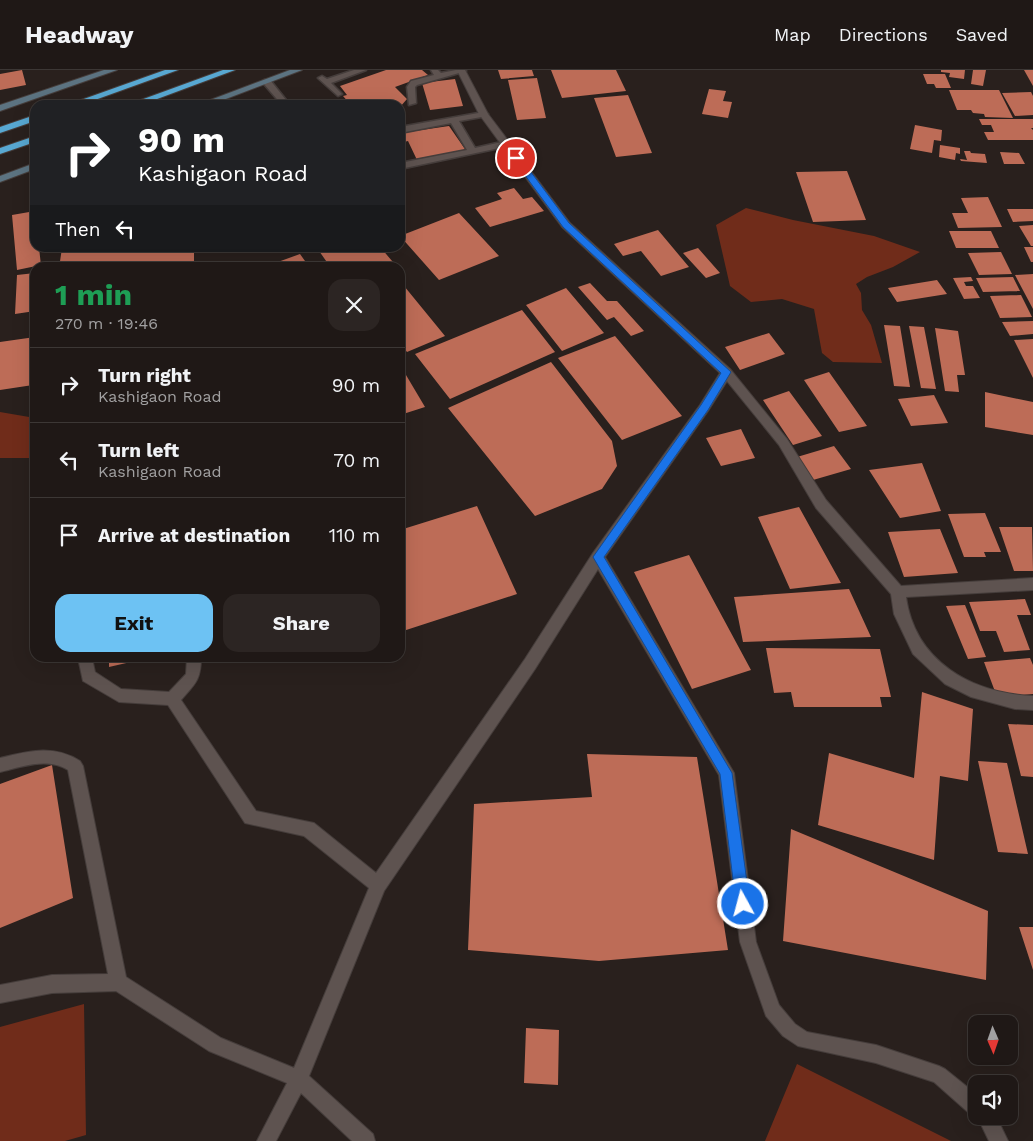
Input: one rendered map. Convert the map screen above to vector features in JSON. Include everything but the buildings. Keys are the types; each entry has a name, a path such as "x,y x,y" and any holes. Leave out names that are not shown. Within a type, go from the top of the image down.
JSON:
{"highway":[{"path":"87,100 174,70"},
{"path":"146,100 231,70"},
{"path":"0,130 30,120"},
{"path":"0,152 30,141"}],"main road":[{"path":"0,108 114,70"},
{"path":"216,100 298,70"},
{"path":"0,179 30,168"}],"street":[{"path":"462,71 484,114 566,225 726,372 783,442 821,504 898,592 901,614 918,650 950,679 976,692 1015,702 1033,703"},
{"path":"266,1141 299,1079 378,885 530,664 598,557 704,408 726,372"},
{"path":"598,557 726,773 748,942 772,1010 789,1030 804,1040 876,1054 939,1075 968,1099"},
{"path":"898,592 1033,584"},
{"path":"86,662 88,676 119,695 172,699"},
{"path":"172,699 193,676 194,662"},
{"path":"172,699 251,818 308,829 378,885"},
{"path":"0,765 46,755 65,758 75,766 118,982"},
{"path":"0,994 52,984 118,982 215,1045 299,1079 366,1141"},
{"path":"991,1125 999,1141"}],"lane":[{"path":"338,94 324,80 362,70"},
{"path":"412,103 411,87 414,83 436,73 462,71"},
{"path":"267,82 282,100"},
{"path":"405,129 484,114"},
{"path":"454,120 472,151"},
{"path":"405,165 506,144"}],"shaded area":[{"path":"746,208 793,220 874,236 920,252 856,284 861,293 862,310 871,325 882,363 833,362 822,353 814,309 782,299 751,302 730,286 716,225"},
{"path":"0,412 30,417 30,458 0,458"},
{"path":"84,1004 86,1135 65,1141 0,1141 0,1027"},
{"path":"797,1064 951,1141 765,1141"}],"route":[{"path":"516,158 566,225 726,372 704,408 598,557 726,773 743,904"}]}
